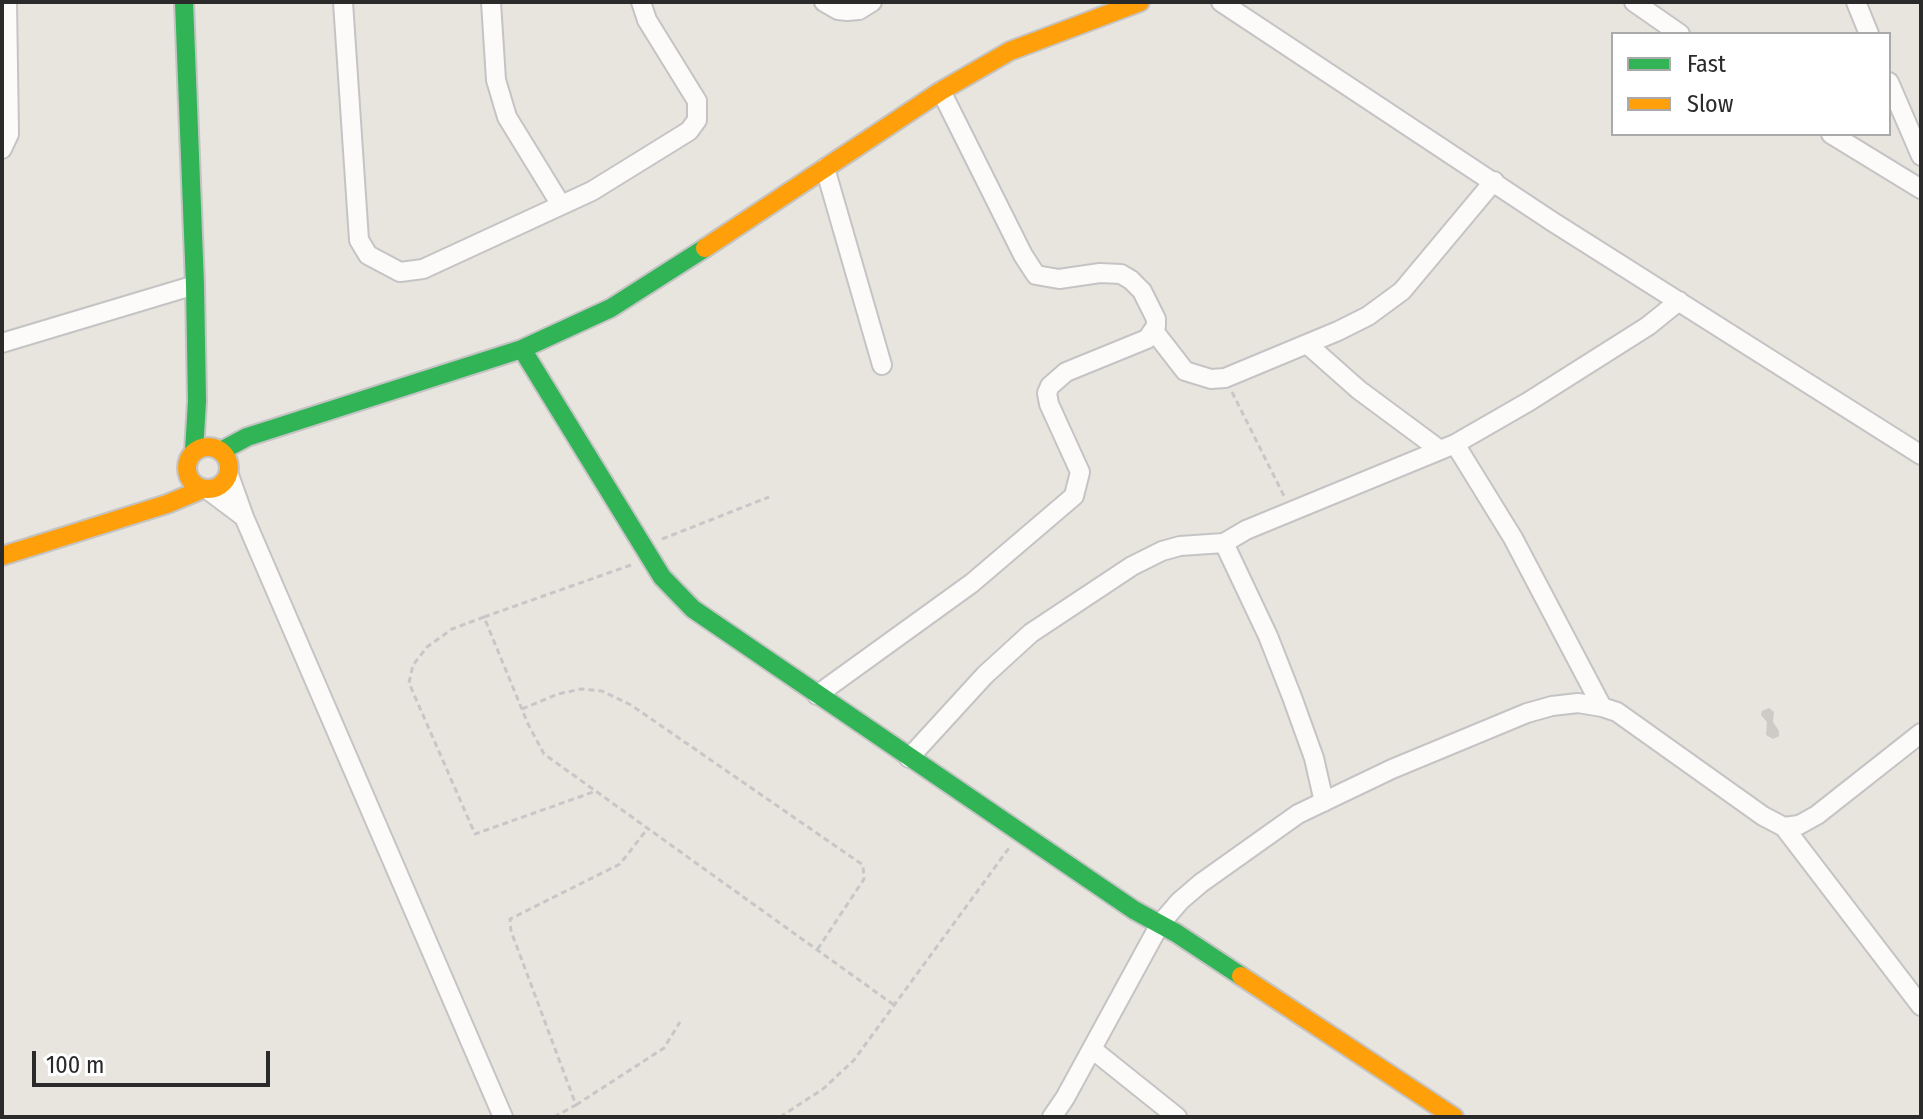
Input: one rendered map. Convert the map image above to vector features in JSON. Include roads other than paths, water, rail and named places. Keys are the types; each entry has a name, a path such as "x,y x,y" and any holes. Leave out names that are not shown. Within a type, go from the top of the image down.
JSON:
{"street":[{"path":"2,149 9,134 7,2"},
{"path":"184,2 197,401 190,460 191,482 244,517"},
{"path":"343,2 359,240 368,255 400,272 423,269 592,191 689,131 697,120 697,101 647,20 641,2"},
{"path":"491,2 496,80 507,117 561,205"},
{"path":"824,2 847,11 859,10 872,2"},
{"path":"140,511 204,447 218,449 522,349 640,292 941,91 1010,51 1140,2"},
{"path":"1221,2 1921,455"},
{"path":"1634,2 1677,32"},
{"path":"1856,2 1868,32"},
{"path":"1891,87 1921,156"},
{"path":"817,695 972,583 1074,496 1080,472 1049,404 1047,393 1050,386 1066,372 1147,339 1154,331 1156,319 1142,291 1121,274 1100,273 1059,279 1036,275 941,91"},
{"path":"1834,136 1921,189"},
{"path":"825,168 882,365"},
{"path":"1154,331 1185,371 1211,379 1225,378 1307,344 1368,316 1402,291 1494,181"},
{"path":"2,343 195,285"},
{"path":"909,758 985,675 1031,633 1132,566 1180,546 1224,543 1246,530 1448,447 1648,326 1679,301"},
{"path":"1307,344 1359,390 1448,447 1513,538 1602,707"},
{"path":"522,349 662,577 693,609 1134,910 1454,1117"},
{"path":"197,401 218,449 229,461 229,472 244,517 503,1117"},
{"path":"2,556 223,484 229,472 266,433"},
{"path":"1224,543 1268,636 1287,685 1314,758 1324,802"},
{"path":"1052,1117 1160,924 1201,883 1298,814 1392,769 1527,713 1552,706 1578,703 1617,712 1763,816 1784,827 1921,1006"},
{"path":"1784,827 1799,825 1817,815 1921,733"},
{"path":"1092,1049 1177,1117"}]}
